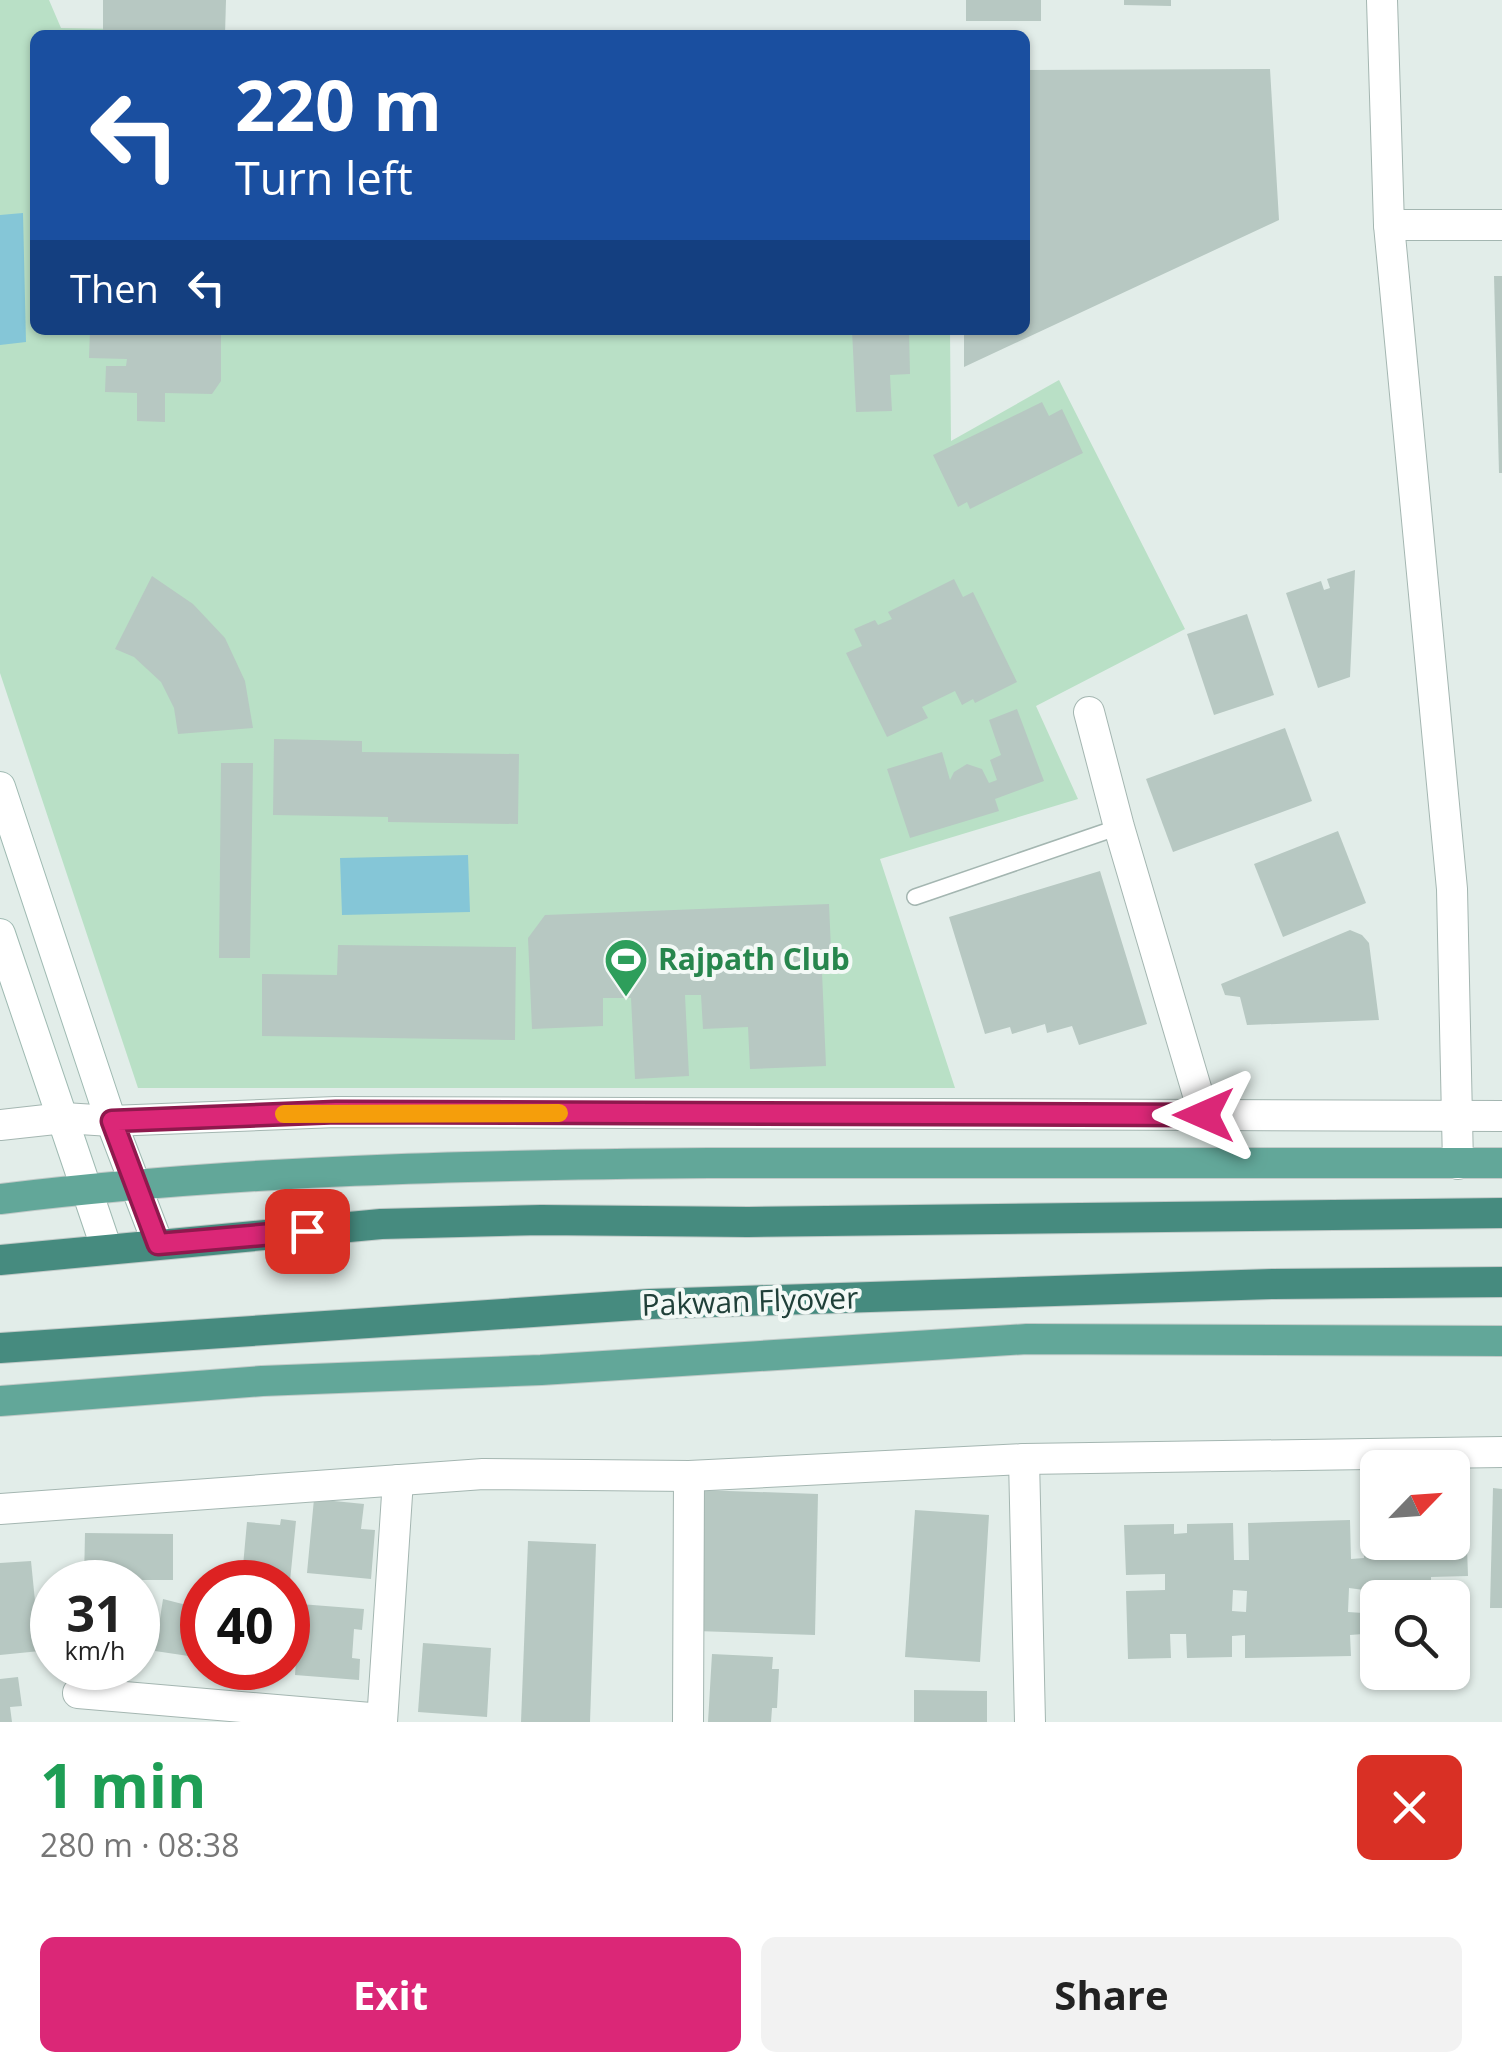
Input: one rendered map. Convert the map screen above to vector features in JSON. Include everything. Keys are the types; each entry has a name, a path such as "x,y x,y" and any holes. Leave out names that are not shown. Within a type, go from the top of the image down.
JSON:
{"highway":[{"path":"0,1260 381,1224 1502,1213"},
{"name":"Pakwan Flyover","path":"0,1348 650,1304 1273,1284 1502,1282"}],"main road":[{"path":"0,1199 88,1188 443,1165 1502,1164"},
{"path":"0,1401 262,1381 541,1370 1027,1339 1502,1341"}],"street":[{"path":"1382,0 1389,225 1452,889 1458,1164"},
{"path":"1389,225 1502,224"},
{"path":"1089,712 1204,1115"},
{"path":"0,787 112,1121 158,1244"},
{"path":"0,934 106,1248"},
{"path":"0,1125 64,1118 112,1121 336,1112 1502,1116"},
{"path":"0,1509 483,1474 688,1476 1024,1459 1502,1452"},
{"path":"1024,1459 1030,1722"},
{"path":"688,1476 688,1722"},
{"path":"78,1693 382,1721 398,1480"}],"lane":[{"path":"915,897 1119,827"}],"green space":[{"path":"0,0 49,0 61,28 178,30 30,30 30,335 950,335 951,441 1059,380 1185,629 1036,706 1078,799 880,859 955,1088 138,1088 0,673"}],"water":[{"path":"23,213 26,342 0,345 0,215"},
{"path":"468,855 470,912 342,915 340,858"}],"building":[{"path":"103,0 226,0 225,30 103,30"},
{"path":"966,0 1041,0 1041,21 966,21"},
{"path":"1124,0 1171,0 1171,6 1124,5"},
{"path":"1270,69 1279,220 964,367 964,335 1030,335 1030,70"},
{"path":"1494,276 1502,276 1502,473 1499,473"},
{"path":"90,335 221,335 221,381 212,394 165,393 165,422 137,421 137,393 105,392 106,366 126,366 127,359 89,358"},
{"path":"852,335 909,335 910,374 890,375 892,411 856,412"},
{"path":"1042,402 1049,416 1062,409 1083,453 970,509 967,502 958,507 933,455"},
{"path":"1355,570 1350,677 1318,688 1286,593 1321,581 1324,590 1330,588 1327,579"},
{"path":"152,576 193,604 225,638 245,681 253,728 178,734 174,708 161,682 134,657 115,649"},
{"path":"954,579 963,597 973,592 1017,682 975,703 973,699 962,705 955,691 922,707 928,718 887,737 846,653 862,646 854,629 875,620 878,625 892,619 888,612"},
{"path":"1247,614 1274,695 1214,715 1187,634"},
{"path":"1017,709 1044,781 995,799 999,811 910,838 887,769 942,752 950,780 954,772 967,764 982,769 989,783 997,780 990,760 1001,755 989,720"},
{"path":"1285,728 1312,801 1173,852 1146,779"},
{"path":"274,739 362,741 362,752 519,754 518,824 273,815"},
{"path":"221,763 253,763 250,958 219,958"},
{"path":"1338,831 1366,903 1283,937 1254,864"},
{"path":"1100,871 1147,1024 1079,1045 1072,1026 1047,1033 1045,1024 1012,1034 1010,1027 985,1034 949,917"},
{"path":"829,904 832,972 822,972 826,1066 750,1069 748,1027 703,1029 701,995 685,995 689,1076 635,1079 631,998 603,998 603,1026 532,1029 528,938 545,915"},
{"path":"1350,930 1369,943 1379,1020 1247,1025 1240,997 1225,995 1221,984"},
{"path":"338,945 516,947 515,1040 262,1036 262,974 337,975"},
{"path":"1493,1488 1502,1489 1502,1608 1490,1608"},
{"path":"700,1490 818,1494 815,1635 696,1631"},
{"path":"314,1499 364,1504 361,1529 375,1530 371,1579 310,1573"},
{"path":"915,1510 989,1515 980,1662 905,1657"},
{"path":"281,1519 296,1521 292,1560 244,1560 247,1522 280,1525"},
{"path":"1350,1520 1351,1559 1467,1560 1468,1576 1360,1580 1360,1589 1349,1588 1348,1612 1360,1613 1360,1634 1350,1635 1351,1656 1245,1658 1245,1635 1232,1636 1232,1657 1187,1658 1186,1634 1170,1634 1171,1658 1128,1659 1126,1591 1165,1590 1165,1574 1126,1575 1124,1525 1174,1524 1174,1534 1187,1533 1187,1524 1233,1523 1234,1560 1249,1560 1248,1523","holes":["1233,1590 1247,1591 1246,1612 1232,1611"]},
{"path":"85,1533 173,1534 173,1580 160,1580 160,1560 84,1560"},
{"path":"528,1541 596,1544 590,1722 521,1722"},
{"path":"30,1561 30,1652 0,1655 0,1563"},
{"path":"163,1599 180,1603 180,1655 160,1652"},
{"path":"310,1605 364,1609 362,1630 354,1629 352,1658 360,1659 359,1680 310,1676"},
{"path":"423,1643 491,1648 487,1717 418,1712"},
{"path":"712,1654 773,1657 772,1669 779,1669 777,1708 772,1708 771,1722 708,1722"},
{"path":"18,1677 22,1706 10,1707 12,1722 0,1722 0,1679"},
{"path":"914,1690 987,1691 987,1722 914,1722"}],"slow traffic":[{"path":"284,1114 559,1113"}],"place":[{"name":"Rajpath Club","path":"626,998"}],"route":[{"path":"307,1231 158,1244 112,1121 336,1112 1204,1115"}]}
